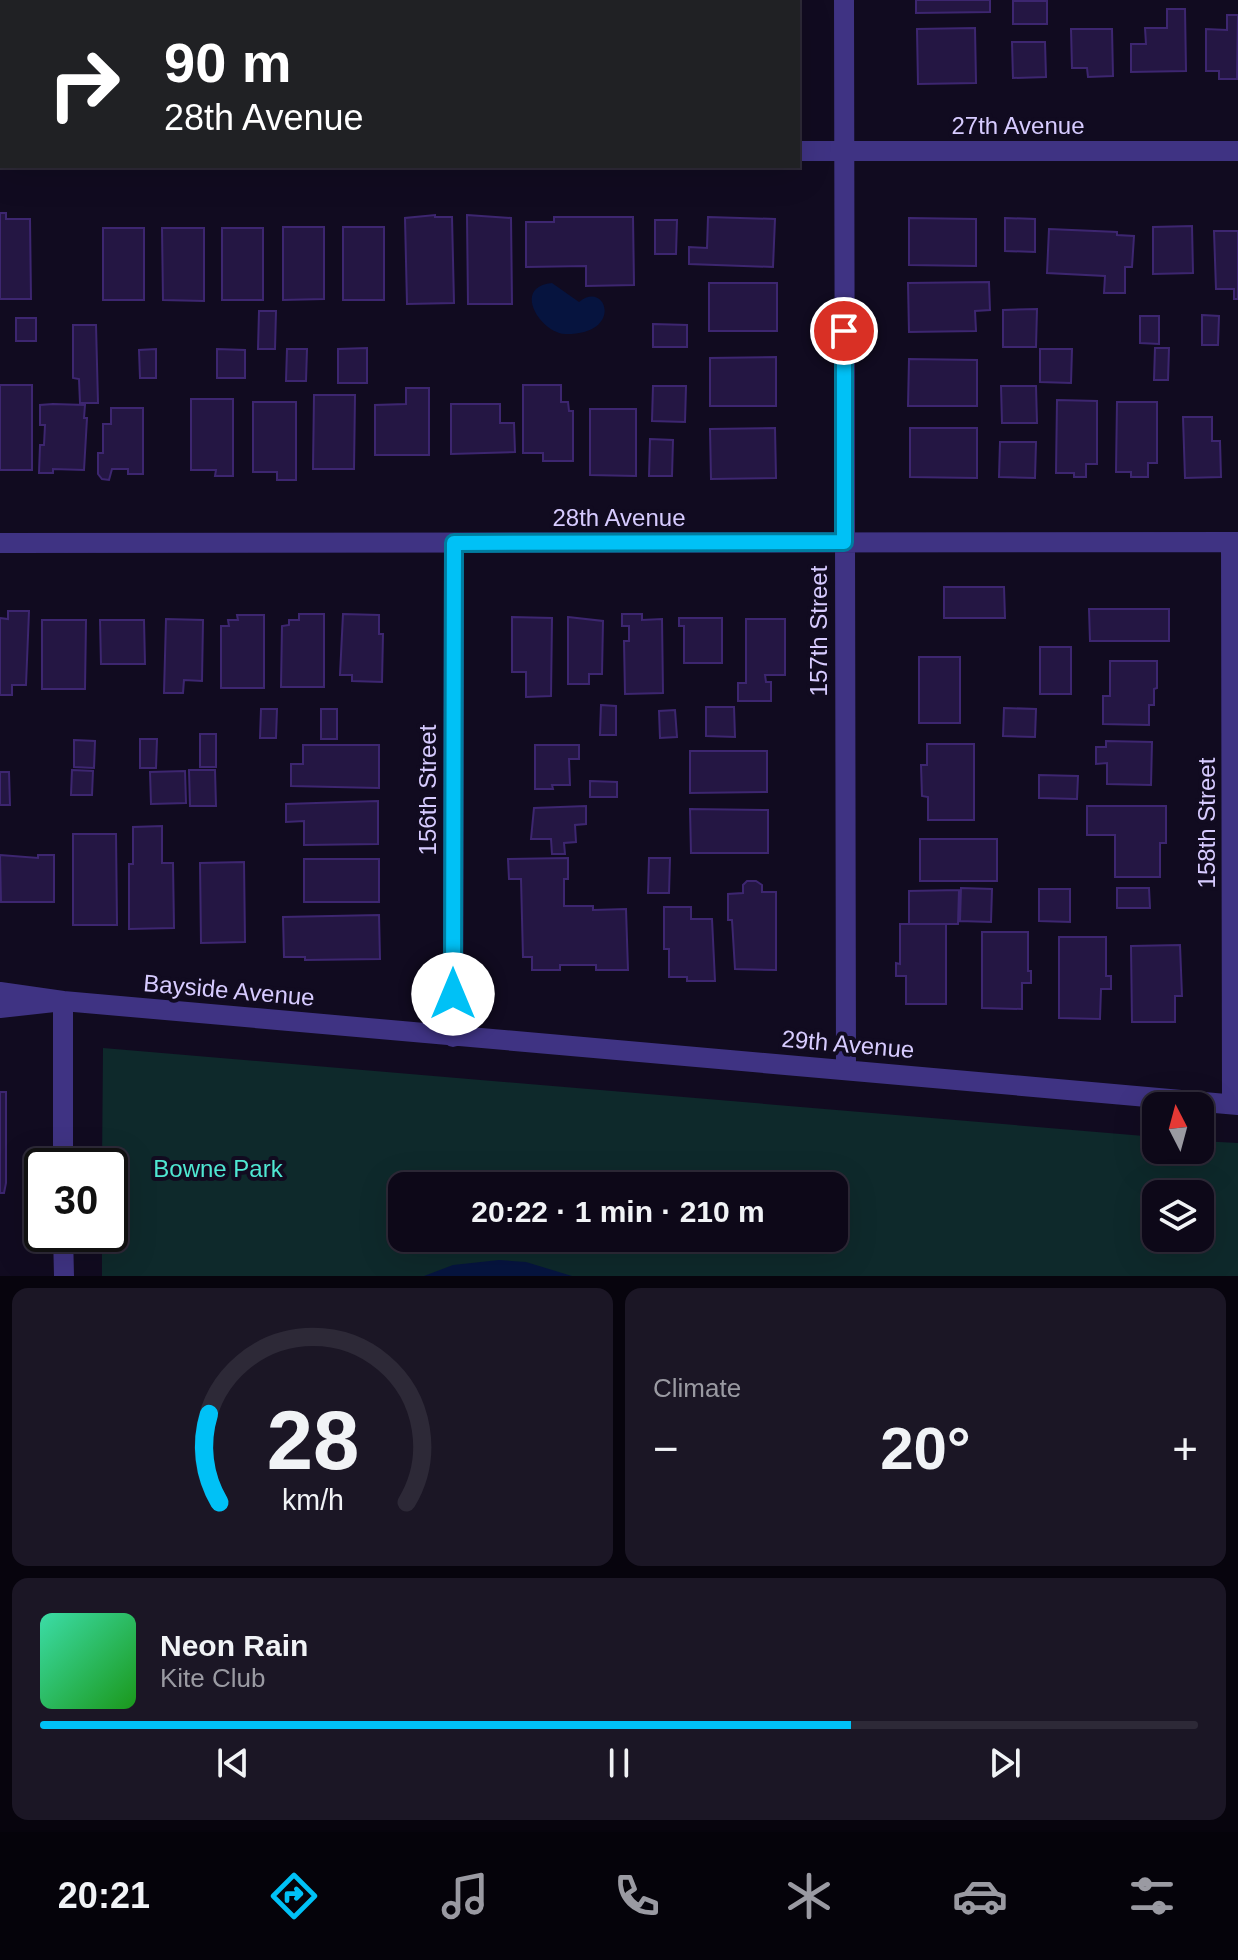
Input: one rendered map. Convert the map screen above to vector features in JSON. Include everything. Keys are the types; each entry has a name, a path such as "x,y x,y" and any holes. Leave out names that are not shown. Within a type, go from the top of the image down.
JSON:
{"street":[{"name":"157th Street","path":"844,0 846,1070"},
{"name":"27th Avenue","path":"800,151 1238,151"},
{"name":"28th Avenue","path":"0,543 1235,542"},
{"name":"158th Street","path":"1235,542 1235,1104"},
{"name":"156th Street","path":"453,1037 454,543"},
{"path":"0,992 63,1001 63,1148"},
{"name":"Bayside Avenue","path":"0,1008 63,1001 453,1037"},
{"name":"29th Avenue","path":"453,1037 1235,1104"},
{"path":"63,1252 64,1276"}],"green space":[{"name":"Bowne Park","path":"103,1048 1142,1136 1142,1164 1214,1164 1214,1142 1238,1143 1238,1276 102,1276 102,1252 128,1252 128,1148 102,1148"}],"water":[{"path":"552,283 579,302 597,297 605,310 603,318 584,332 565,334 547,326 534,310 532,301 533,293 540,286"},
{"path":"499,1260 526,1262 572,1276 424,1276 453,1265"}],"building":[{"path":"916,0 990,0 990,12 916,13"},
{"path":"1013,1 1047,1 1047,24 1013,24"},
{"path":"1167,9 1185,9 1186,71 1131,72 1131,44 1146,44 1145,28 1167,28"},
{"path":"1227,15 1238,15 1237,79 1219,79 1219,71 1206,71 1206,29 1227,30"},
{"path":"975,28 976,83 918,84 917,29"},
{"path":"1071,29 1112,29 1113,76 1088,77 1087,68 1072,68"},
{"path":"1012,42 1045,42 1046,77 1013,78"},
{"path":"0,213 6,213 6,219 30,219 31,299 0,299"},
{"path":"467,215 511,218 512,304 468,304"},
{"path":"452,217 454,303 407,304 405,218"},
{"path":"554,217 633,217 634,285 586,286 586,266 526,267 526,222 554,222"},
{"path":"708,217 775,219 773,267 689,264 689,247 707,248"},
{"path":"909,218 976,219 976,266 909,265"},
{"path":"1005,218 1035,219 1035,252 1005,251"},
{"path":"655,220 677,220 676,254 655,254"},
{"path":"1192,226 1193,273 1153,274 1153,227"},
{"path":"283,227 324,227 324,299 283,300"},
{"path":"343,227 384,227 384,300 343,300"},
{"path":"103,228 144,228 144,300 103,300"},
{"path":"162,228 204,228 204,301 163,300"},
{"path":"222,228 263,228 263,300 222,300"},
{"path":"1049,229 1117,232 1117,235 1134,236 1132,267 1125,267 1125,293 1104,293 1105,276 1047,273"},
{"path":"1214,231 1238,231 1238,299 1234,299 1234,289 1216,289"},
{"path":"989,282 990,310 975,311 976,331 909,332 908,283"},
{"path":"709,283 777,283 777,331 709,331"},
{"path":"1037,309 1036,347 1003,347 1003,310"},
{"path":"259,311 276,311 275,349 258,349"},
{"path":"1202,315 1219,316 1218,345 1202,345"},
{"path":"1140,316 1159,316 1159,344 1140,343"},
{"path":"16,318 36,318 36,341 16,341"},
{"path":"653,324 687,325 687,347 653,347"},
{"path":"73,325 96,325 98,403 80,403 79,379 73,378"},
{"path":"367,348 367,383 338,383 338,349"},
{"path":"1155,348 1169,348 1168,380 1154,380"},
{"path":"156,349 156,378 140,378 139,350"},
{"path":"217,349 245,350 245,378 217,378"},
{"path":"287,349 307,349 306,381 286,381"},
{"path":"1040,349 1072,349 1071,383 1040,382"},
{"path":"776,357 776,406 710,406 710,358"},
{"path":"909,359 977,360 977,406 908,406"},
{"path":"0,385 32,385 32,470 0,470"},
{"path":"523,385 561,385 561,402 568,402 569,411 573,411 573,461 543,461 543,453 523,453"},
{"path":"653,386 686,386 685,422 652,421"},
{"path":"1001,386 1036,386 1037,423 1002,423"},
{"path":"406,388 429,388 429,455 375,455 375,405 406,404"},
{"path":"314,395 355,395 354,469 313,469"},
{"path":"191,399 233,399 233,476 215,476 216,470 191,470"},
{"path":"1057,400 1097,401 1097,464 1086,464 1086,477 1056,473"},
{"path":"253,402 296,402 296,480 277,480 277,472 253,472"},
{"path":"1117,402 1157,402 1157,463 1148,463 1148,477 1131,477 1131,472 1116,472"},
{"path":"451,404 500,404 500,423 514,423 515,452 451,454"},
{"path":"40,405 85,405 84,470 53,469 53,473 39,473 40,445 44,445 45,425 40,425"},
{"path":"111,408 143,408 143,474 128,474 128,469 112,469 109,480 102,479 98,474 98,453 103,453 103,424 111,424"},
{"path":"590,409 636,409 636,476 590,475"},
{"path":"1183,417 1212,417 1212,441 1220,441 1221,477 1185,478"},
{"path":"775,428 776,478 711,479 710,429"},
{"path":"910,428 977,428 977,478 910,477"},
{"path":"650,439 673,440 672,476 649,476"},
{"path":"1000,442 1036,442 1035,478 999,477"},
{"path":"944,587 1004,587 1005,618 944,618"},
{"path":"1089,609 1169,609 1169,641 1090,641"},
{"path":"8,611 29,611 26,685 12,685 12,695 0,695 0,618 8,619"},
{"path":"299,614 324,614 324,687 281,687 282,626 289,625 289,620 299,620"},
{"path":"343,614 379,615 379,634 383,634 382,682 352,681 352,675 340,675"},
{"path":"622,614 642,614 642,620 662,619 663,693 625,694 624,641 629,641 629,626 622,626"},
{"path":"237,615 264,615 264,688 221,688 221,626 229,626 228,620 238,620"},
{"path":"512,617 552,618 551,696 526,697 526,672 512,672"},
{"path":"568,617 603,621 602,674 589,674 589,684 568,684"},
{"path":"679,618 722,618 722,663 684,663 684,626 679,626"},
{"path":"166,619 203,620 202,681 184,680 183,693 164,693"},
{"path":"746,619 785,619 785,675 765,675 766,682 771,682 771,701 738,701 738,683 746,683"},
{"path":"42,620 86,620 85,689 42,689"},
{"path":"100,620 144,620 145,664 101,664"},
{"path":"1040,647 1071,647 1071,694 1040,694"},
{"path":"919,657 960,657 960,723 919,723"},
{"path":"1110,661 1157,661 1157,688 1154,689 1154,705 1149,705 1149,725 1103,724 1103,696 1110,696"},
{"path":"601,705 616,706 616,735 600,735"},
{"path":"706,707 734,707 735,737 706,736"},
{"path":"1004,708 1036,709 1035,737 1003,736"},
{"path":"261,709 277,709 276,738 260,738"},
{"path":"321,709 337,709 337,739 321,739"},
{"path":"675,710 677,737 660,738 659,711"},
{"path":"200,734 216,734 216,767 200,767"},
{"path":"140,739 157,739 156,768 140,768"},
{"path":"74,740 95,741 94,768 74,767"},
{"path":"1106,741 1152,742 1151,785 1107,784 1107,763 1096,764 1096,747 1106,747"},
{"path":"927,744 974,744 974,820 928,820 928,797 922,796 921,765 927,765"},
{"path":"303,745 379,745 379,788 291,786 291,764 303,764"},
{"path":"535,745 579,745 579,759 569,759 570,785 535,789"},
{"path":"690,751 767,751 767,792 690,793"},
{"path":"72,770 93,771 92,795 71,795"},
{"path":"189,770 215,770 216,806 190,806"},
{"path":"185,771 186,803 151,804 150,772"},
{"path":"0,772 9,772 10,805 0,805"},
{"path":"1039,775 1078,776 1077,799 1039,798"},
{"path":"590,781 617,782 617,797 590,797"},
{"path":"378,801 378,844 304,845 304,821 286,822 286,804"},
{"path":"586,806 586,824 575,825 576,842 564,843 565,854 552,854 551,839 531,839 534,808"},
{"path":"1087,806 1166,806 1166,843 1160,843 1160,877 1115,877 1115,835 1087,835"},
{"path":"690,809 768,810 768,853 691,853"},
{"path":"162,826 162,863 173,863 174,928 129,929 129,864 133,864 133,827"},
{"path":"73,834 116,834 117,925 73,925"},
{"path":"920,839 997,839 997,881 920,881"},
{"path":"0,855 38,858 38,855 54,855 54,902 1,902"},
{"path":"568,858 564,906 593,906 593,910 626,909 628,970 596,970 596,965 560,965 560,970 532,970 532,957 523,957 521,879 509,879 508,859"},
{"path":"649,858 670,858 669,893 648,893"},
{"path":"304,859 379,859 379,902 304,902"},
{"path":"244,862 245,942 201,943 200,863"},
{"path":"747,881 762,885 762,892 776,892 776,970 735,969 732,920 728,920 728,894 743,893 743,885"},
{"path":"961,888 992,889 991,922 960,921"},
{"path":"1117,888 1149,888 1150,908 1117,908"},
{"path":"1039,889 1070,889 1070,922 1039,921"},
{"path":"959,890 958,924 909,924 909,891"},
{"path":"664,907 691,907 691,919 712,919 715,981 687,981 687,977 669,977 669,949 664,949"},
{"path":"379,915 380,959 305,960 305,957 284,957 283,917"},
{"path":"900,924 946,924 946,1004 906,1004 906,976 896,976 896,963 900,964"},
{"path":"982,932 1028,932 1031,983 1022,983 1022,1009 982,1008"},
{"path":"1059,937 1106,937 1106,976 1111,976 1111,989 1101,989 1100,1019 1059,1018"},
{"path":"1180,945 1182,996 1175,996 1175,1022 1132,1022 1131,946"},
{"path":"0,1092 6,1092 4,1193 0,1193"}],"route":[{"path":"453,994 454,543 844,542 844,331"}]}
